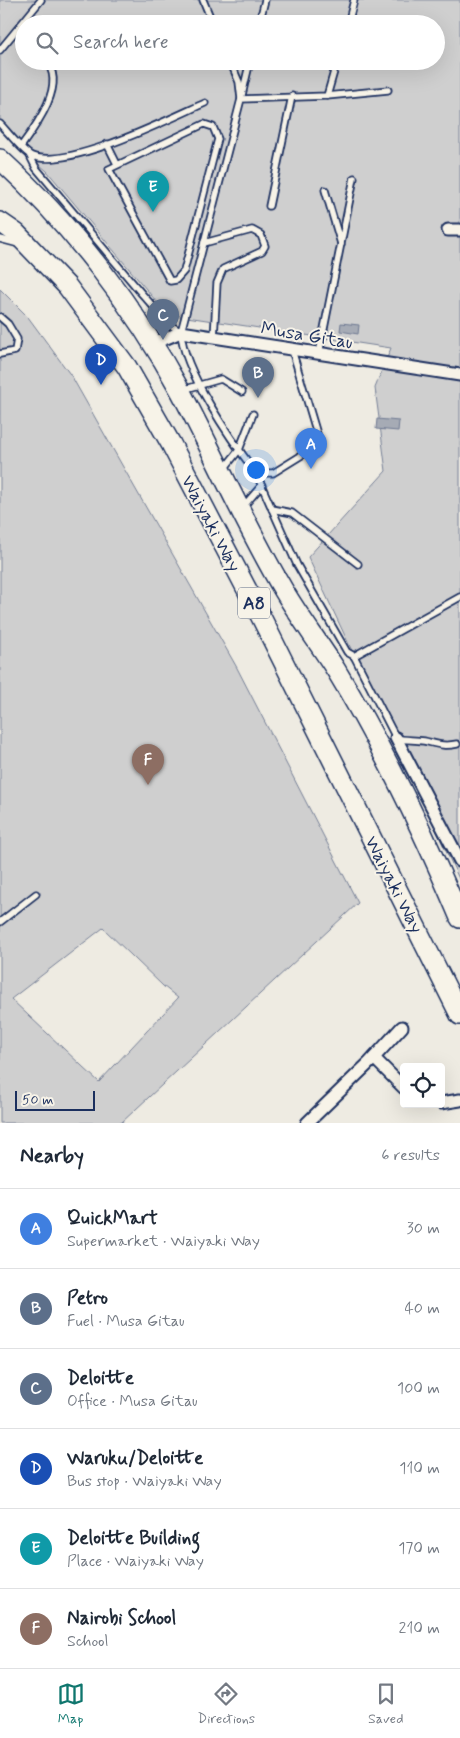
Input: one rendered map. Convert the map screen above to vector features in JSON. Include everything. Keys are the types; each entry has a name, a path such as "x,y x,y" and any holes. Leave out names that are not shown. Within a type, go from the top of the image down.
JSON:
{"highway":[{"name":"Waiyaki Way","path":"0,159 31,187 123,298 180,390 284,591 335,669 378,743 434,856 460,918"},
{"name":"Waiyaki Way","path":"0,222 16,233 67,286 127,366 255,605 460,1015"}],"street":[{"path":"448,230 460,230"},
{"name":"Musa Gitau","path":"181,332 460,375"},
{"path":"152,344 181,332"},
{"path":"396,738 460,861"},
{"path":"307,1123 374,1058 402,1027"},
{"path":"374,1058 400,1084"},
{"path":"445,1102 460,1100"}],"lane":[{"path":"29,15 41,0"},
{"path":"202,0 209,15"},
{"path":"262,15 265,0"},
{"path":"350,15 354,0"},
{"path":"0,50 15,32"},
{"path":"22,145 41,119 54,80 52,70"},
{"path":"234,70 239,82 241,99"},
{"path":"248,70 181,332 182,345 200,385 239,450 256,472 297,566 347,652 354,656 396,738 406,741 423,741 444,747 457,744"},
{"path":"327,96 334,70"},
{"path":"241,99 327,96 388,90"},
{"path":"269,206 292,96"},
{"path":"30,156 44,159 72,157 206,103"},
{"path":"0,124 22,145 36,168 142,294 169,324 181,332"},
{"path":"204,124 213,127 216,131 218,139 184,271 176,280 170,281 167,279 109,169 117,164 204,124"},
{"path":"107,144 117,164"},
{"path":"320,354 354,178"},
{"path":"324,190 342,246"},
{"path":"204,243 252,230 260,235 265,246 262,251 223,268 216,283 214,338"},
{"path":"0,239 28,246"},
{"path":"0,317 15,334 17,348 9,353 0,354"},
{"path":"256,472 273,473 316,447 317,434 292,350"},
{"path":"180,390 221,380 242,392"},
{"path":"222,472 239,450 253,414"},
{"path":"241,509 262,485"},
{"path":"272,509 292,513 358,564"},
{"path":"354,656 460,597"},
{"path":"0,922 36,894"}],"shaded area":[{"path":"0,0 460,0 460,881 308,557 386,471 375,388 391,348 167,314 47,171 0,131"},
{"path":"0,289 28,317 72,377 236,666 358,903 121,1123 0,1123","holes":["103,928 178,998 99,1082 11,999"]},
{"path":"341,323 359,325 358,334 340,331"},
{"path":"377,419 399,421 398,431 376,429"}],"place":[{"name":"Deloitte Building","path":"153,212"},
{"name":"Deloitte","path":"163,340"},
{"name":"Waruku/Deloitte","path":"101,385"},
{"name":"Petro","path":"258,398"},
{"name":"QuickMart","path":"311,469"},
{"name":"Nairobi School","path":"148,785"}]}
